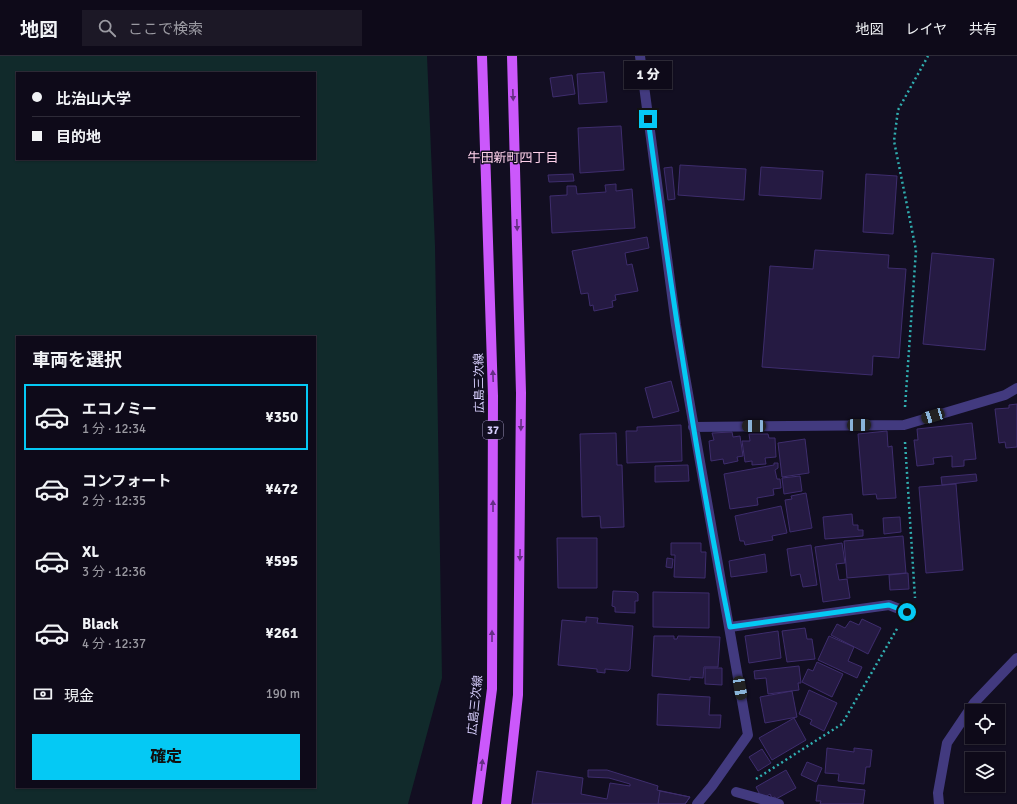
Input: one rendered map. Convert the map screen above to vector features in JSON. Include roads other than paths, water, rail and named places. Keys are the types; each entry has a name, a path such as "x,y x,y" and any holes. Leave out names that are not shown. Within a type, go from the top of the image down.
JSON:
{"main road":[{"name":"広島三次線","path":"477,804 492,689 493,396 482,56"},
{"name":"37","path":"506,804 518,695 521,393 512,56"}],"street":[{"path":"640,56 676,325 748,735 697,804"},
{"path":"694,427 904,425 1005,395 1017,388"},
{"path":"730,627 889,605 907,612"},
{"path":"939,804 938,793 947,743 974,704 1017,658"},
{"path":"736,792 779,804"}],"district":[{"name":"牛田新町四丁目","path":"513,157"}]}
